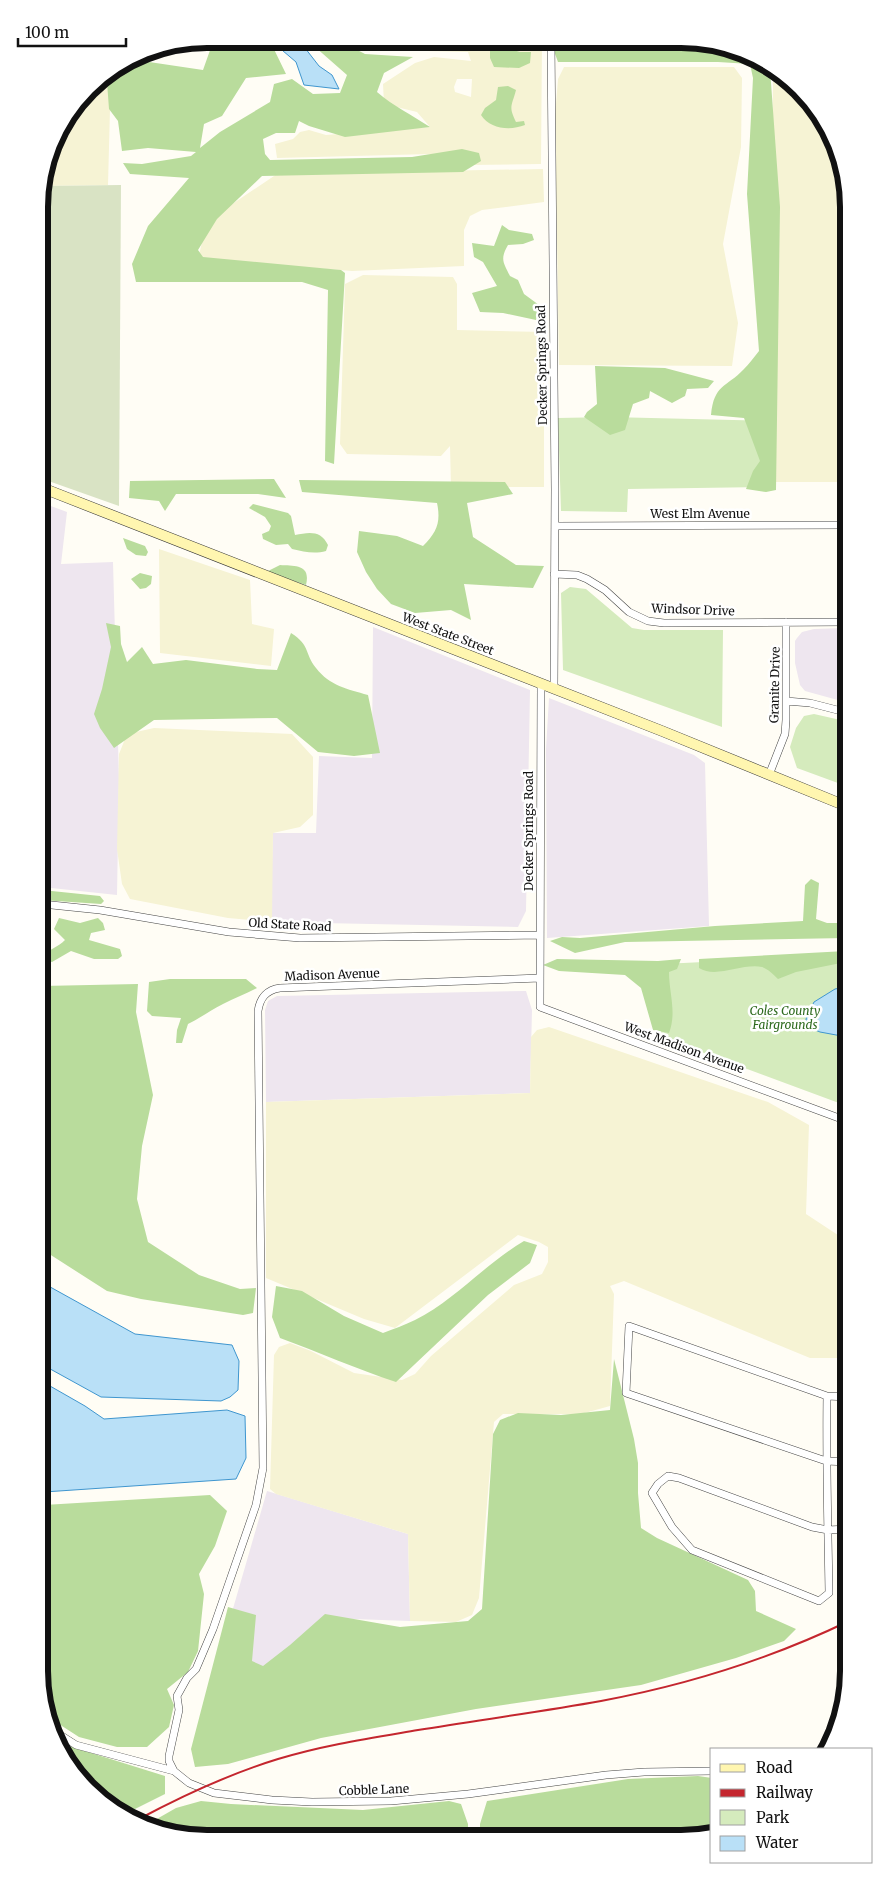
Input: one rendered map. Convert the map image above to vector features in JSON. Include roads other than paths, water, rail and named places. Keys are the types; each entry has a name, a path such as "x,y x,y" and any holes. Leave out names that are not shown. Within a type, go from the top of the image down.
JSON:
{"street":[{"name":"Decker Springs Road","path":"551,48 555,526 554,689"},
{"name":"West State Street","path":"48,490 840,804"},
{"name":"West Elm Avenue","path":"555,526 840,525"},
{"name":"Windsor Drive","path":"554,574 577,575 596,583 629,612 648,621 840,622"},
{"name":"Granite Drive","path":"769,775 785,734 786,622"},
{"name":"Decker Springs Road","path":"540,978 541,684"},
{"path":"786,701 810,703 840,711"},
{"name":"Old State Road","path":"48,905 100,910 230,932 300,938 540,935"},
{"name":"Madison Avenue","path":"174,1771 169,1761 169,1756 178,1710 177,1696 187,1678 196,1669 213,1629 256,1505 263,1468 258,1011 262,998 270,990 280,988 540,978"},
{"name":"West Madison Avenue","path":"540,978 540,1007 840,1118"},
{"path":"840,1397 827,1396 629,1326 626,1393 826,1461 840,1462"},
{"path":"827,1396 826,1461 828,1530 829,1593 819,1601 692,1550 672,1527 652,1493 658,1484 668,1476 679,1478 812,1527 828,1530 840,1529"},
{"name":"Cobble Lane","path":"62,1736 76,1746 174,1771 190,1783 203,1789 226,1795 272,1800 345,1803 428,1799 606,1775 644,1772 710,1771"}],"water":[{"path":"280,48 305,48 319,66 332,75 339,89 304,85 296,62"},
{"path":"840,988 840,1036 820,1032 808,1027 806,1019 814,1002 835,989"},
{"path":"48,1286 135,1334 232,1345 239,1361 238,1390 230,1397 221,1401 101,1397 48,1368"},
{"path":"48,1385 104,1419 227,1410 245,1416 246,1458 236,1479 48,1492"}],"railway":[{"path":"143,1817 224,1778 295,1754 365,1739 633,1695 696,1679 758,1659 840,1625"}],"park label":[{"name":"Coles County Fairgrounds","path":"785,1018"}]}
